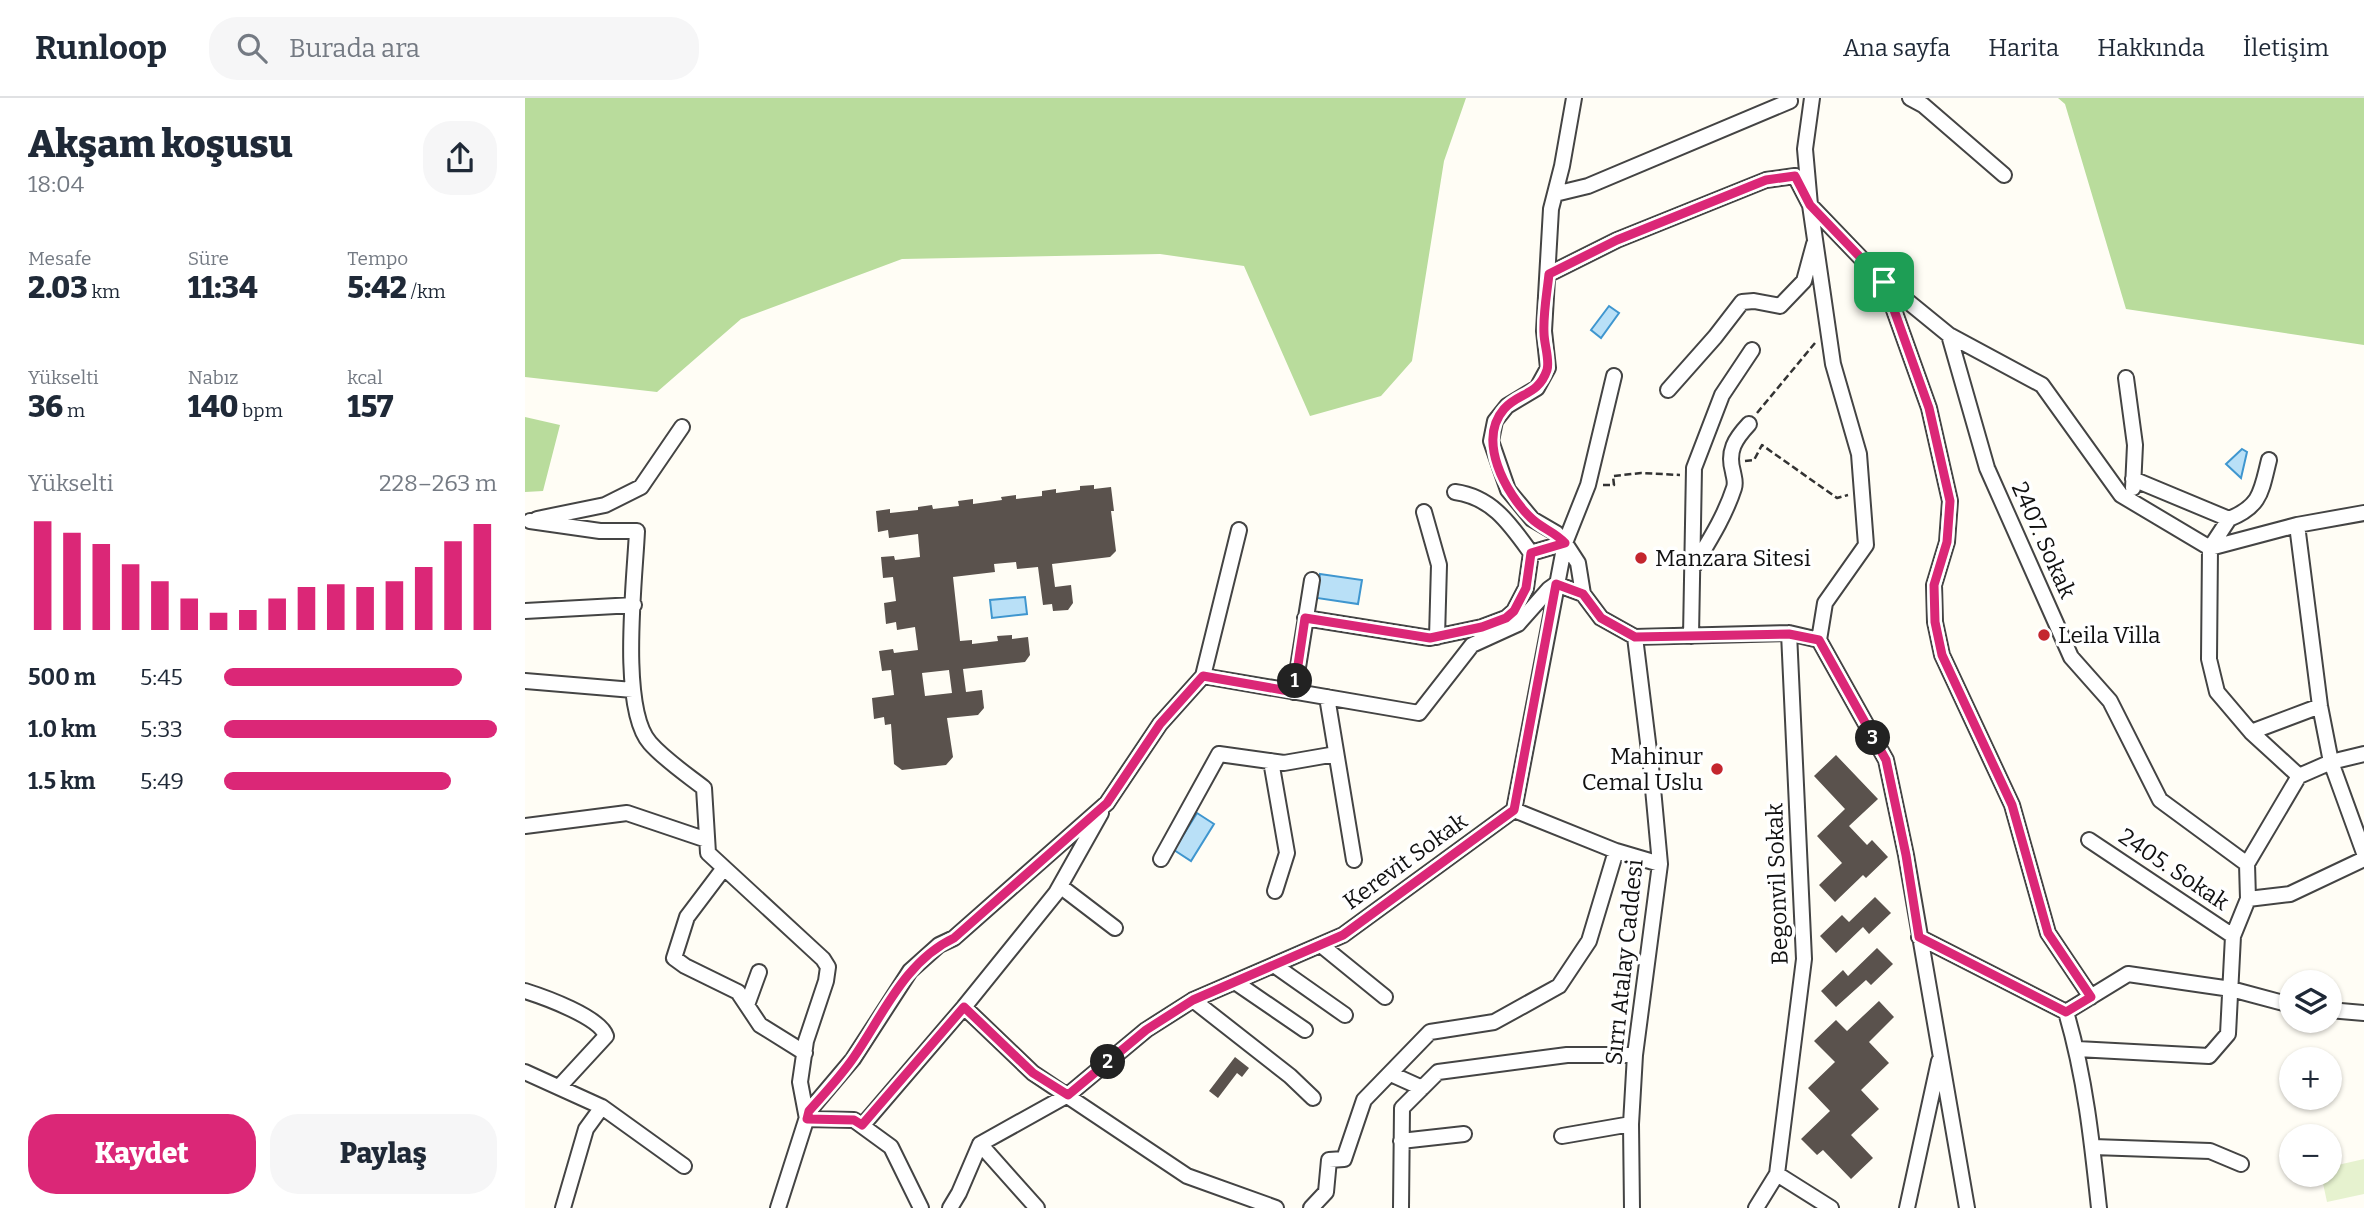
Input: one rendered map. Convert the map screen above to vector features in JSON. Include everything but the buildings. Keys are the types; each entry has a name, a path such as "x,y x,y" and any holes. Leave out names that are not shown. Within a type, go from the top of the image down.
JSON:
{"street":[{"path":"1574,98 1551,209 1544,331 1548,368 1537,388 1507,406 1495,421 1491,441 1507,490 1532,519 1556,533 1565,543 1578,564 1583,594 1601,618 1635,637 1789,634 1819,640"},
{"path":"1812,98 1805,149 1810,205 1833,364 1859,454 1866,545 1825,603 1819,640 1886,760 1906,855 1968,1208"},
{"path":"1910,98 1923,105 2004,175"},
{"path":"1555,194 1588,186 1790,101"},
{"path":"1549,274 1617,240 1766,180 1795,176 1810,205 1884,282 1949,335 2042,385 2121,495 2210,548 2297,524 2364,513"},
{"path":"1668,390 1742,302 1755,301 1780,306 1792,294 1804,281 1815,239"},
{"path":"1884,282 1929,408 1950,501 1947,542 1934,585 1935,622 1942,655 2012,805 2048,933 2091,997"},
{"name":"2407. Sokak","path":"1949,335 1987,468 2071,657 2111,701 2160,800 2247,863"},
{"path":"1691,636 1694,468 1722,395 1752,350"},
{"path":"1615,376 1588,485 1565,543 1514,810 1616,851 1660,864"},
{"path":"2126,378 2135,445 2132,500"},
{"path":"1693,567 1717,529 1736,484 1730,450 1736,438 1749,424"},
{"path":"527,521 605,505 641,487 682,427"},
{"path":"2269,460 2257,501 2247,512 2229,519 2210,548 2209,659 2217,692 2251,732 2299,776"},
{"path":"2133,479 2229,519"},
{"path":"1305,618 1430,638 1482,627 1506,618 1514,611 1526,588 1531,553 1505,517 1471,495 1455,492"},
{"path":"1424,512 1439,565 1437,637"},
{"path":"527,521 600,531 637,531 631,670 634,711 649,742 703,788 708,853 823,959 828,967 806,1041 800,1082 807,1119"},
{"path":"2297,524 2331,762 2364,853"},
{"path":"862,1125 964,1007 1060,886 1107,803 1160,724 1203,676 1239,530"},
{"path":"1531,553 1565,543"},
{"path":"1294,692 1312,580"},
{"path":"1556,584 1583,594"},
{"path":"1203,676 1419,713 1472,645 1518,624 1556,584"},
{"path":"525,611 633,605"},
{"name":"Begonvil Sokak","path":"1777,1174 1804,959 1789,634"},
{"name":"Sırrı Atalay Caddesi","path":"1632,1208 1631,1124 1635,1055 1660,864 1635,637"},
{"path":"525,681 633,690"},
{"path":"1327,698 1355,860"},
{"path":"2251,732 2321,706"},
{"path":"1161,859 1219,754 1284,763 1336,754"},
{"path":"2077,1049 2209,1056 2228,1034 2233,936 2248,899 2247,863 2299,776 2331,762 2364,754"},
{"path":"1271,761 1287,853 1275,891"},
{"path":"779,1208 809,1111 853,1059 910,971 939,945 954,938 1107,803"},
{"name":"Kerevit Sokak","path":"980,1144 1068,1095 1146,1030 1193,1000 1343,935 1514,810"},
{"path":"525,826 627,813 707,840"},
{"name":"2405. Sokak","path":"2089,840 2233,936"},
{"path":"1311,1208 1326,1192 1329,1160 1344,1159 1364,1100 1430,1032 1494,1022 1559,986 1589,941 1616,851"},
{"path":"2248,899 2290,894 2364,859"},
{"path":"725,868 687,917 674,958 685,967 738,992 760,1025 805,1053"},
{"path":"1060,886 1115,928"},
{"path":"1919,937 2066,1012 2077,1049 2093,1147 2099,1208"},
{"path":"1321,945 1385,997"},
{"path":"1274,965 1345,1015"},
{"path":"747,1005 759,972"},
{"path":"2066,1012 2128,974 2231,989 2279,1002"},
{"path":"1235,982 1305,1030"},
{"path":"525,991 549,998 597,1024 604,1031 605,1036 559,1087"},
{"path":"1193,1000 1290,1076 1313,1098"},
{"path":"964,1007 1033,1073 1187,1176 1276,1208"},
{"path":"2342,1011 2364,1013"},
{"path":"1907,1208 1941,1053"},
{"path":"1401,1208 1402,1108 1438,1072 1567,1055 1635,1055"},
{"path":"525,1072 602,1107 684,1166"},
{"path":"1391,1074 1422,1088"},
{"path":"563,1208 586,1129 602,1107"},
{"path":"807,1119 854,1120 891,1147 921,1208"},
{"path":"1562,1136 1631,1124"},
{"path":"1401,1141 1464,1133"},
{"path":"950,1208 980,1144 1037,1208"},
{"path":"2093,1147 2210,1151 2241,1164"},
{"path":"1756,1208 1777,1174 1831,1208"}],"path":[{"path":"1749,424 1828,327"},
{"path":"1754,460 1762,445 1836,498"},
{"path":"1588,485 1614,485 1613,476 1641,473 1694,475"}],"green space":[{"path":"525,98 1466,98 1444,161 1412,361 1381,396 1310,416 1244,266 1160,254 902,259 741,319 657,392 525,377"},
{"path":"2058,98 2364,98 2364,345 2126,309 2065,104"},
{"path":"525,417 560,425 543,491 525,492"},
{"path":"2364,1159 2364,1194 2327,1202 2324,1187 2342,1187 2342,1164"}],"water":[{"path":"1609,306 1619,313 1601,338 1591,330"},
{"path":"2242,449 2247,452 2241,478 2226,464"},
{"path":"1320,574 1362,580 1358,604 1317,598"},
{"path":"1025,597 1027,614 992,618 990,600"},
{"path":"1197,813 1214,824 1191,861 1174,850"}],"place":[{"name":"Manzara Sitesi","path":"1641,558"},
{"name":"Leila Villa","path":"2044,635"},
{"name":"Mahinur Cemal Uslu","path":"1717,769"}],"route":[{"path":"1795,176 1810,205 1884,282 1929,408 1950,501 1947,542 1934,585 1935,622 1942,655 2012,805 2048,933 2091,997 2066,1012 1919,937 1906,855 1886,760 1819,640 1789,634 1635,637 1601,618 1583,594 1556,584 1514,810 1343,935 1193,1000 1146,1030 1068,1095 1033,1073 964,1007 862,1125 854,1120 807,1119 809,1111 853,1059 910,971 939,945 954,938 1107,803 1160,724 1203,676 1294,692 1305,618 1430,638 1482,627 1506,618 1514,611 1526,588 1531,553 1565,543 1556,533 1532,519 1507,490 1491,441 1495,421 1507,406 1537,388 1548,368 1544,331 1549,274 1617,240 1766,180 1795,176"}]}
